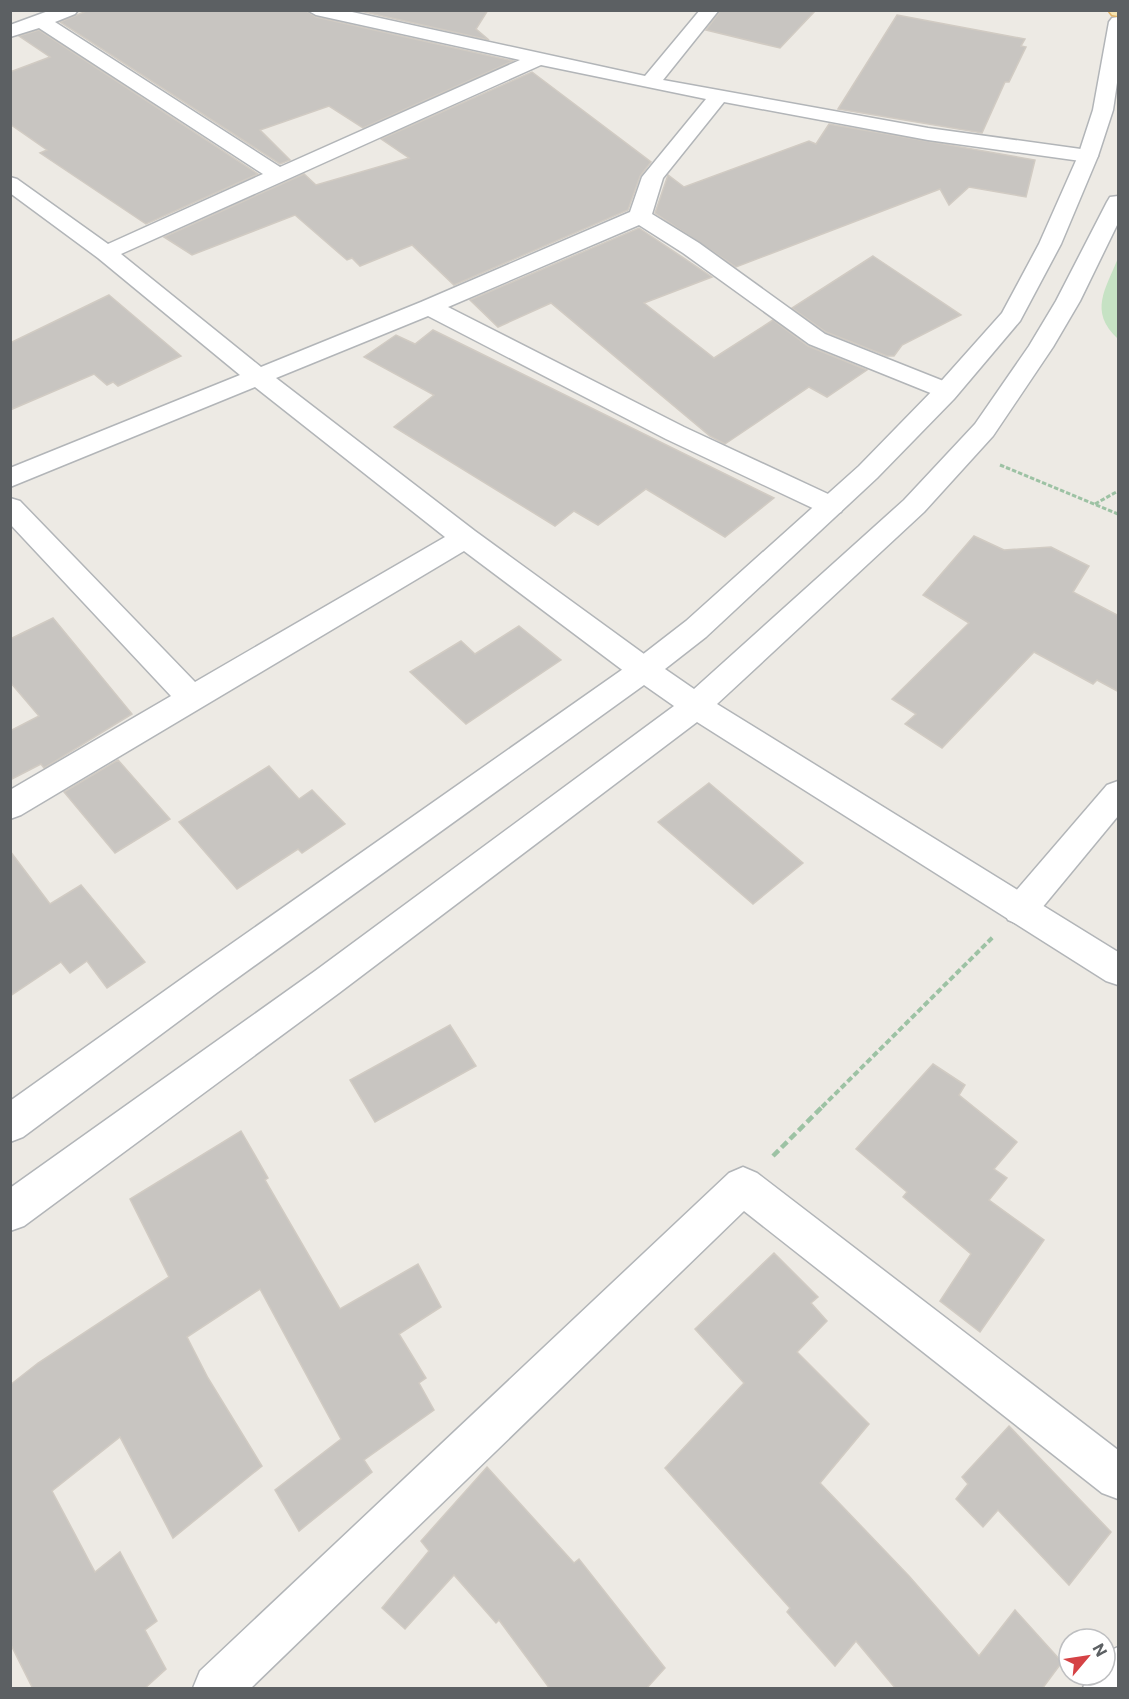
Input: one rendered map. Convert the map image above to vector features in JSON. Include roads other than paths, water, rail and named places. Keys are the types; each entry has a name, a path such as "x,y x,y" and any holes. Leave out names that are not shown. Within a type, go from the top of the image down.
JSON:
{"street":[{"path":"10,32 69,10"},
{"path":"316,10 650,83 928,134 1088,156"},
{"path":"686,12 708,13"},
{"path":"650,83 708,13"},
{"path":"41,21 280,176"},
{"path":"10,1124 206,981 644,670 696,629 868,472 947,391 1012,316 1050,244 1088,156 1103,110 1119,22"},
{"path":"106,254 538,60"},
{"path":"10,478 429,306 640,216 653,177 719,96"},
{"path":"10,183 106,254 257,376 465,538 644,670 696,706 1119,970"},
{"path":"10,1212 327,982 696,706 914,506 984,430 1041,347 1068,301 1119,202"},
{"path":"640,216 691,248 817,339 947,391"},
{"path":"429,306 675,433 831,506"},
{"path":"10,507 192,698"},
{"path":"10,806 465,538"},
{"path":"1020,910 1119,794"},
{"path":"218,1689 743,1186 1119,1477"},
{"path":"1107,1689 1119,1671"}]}
